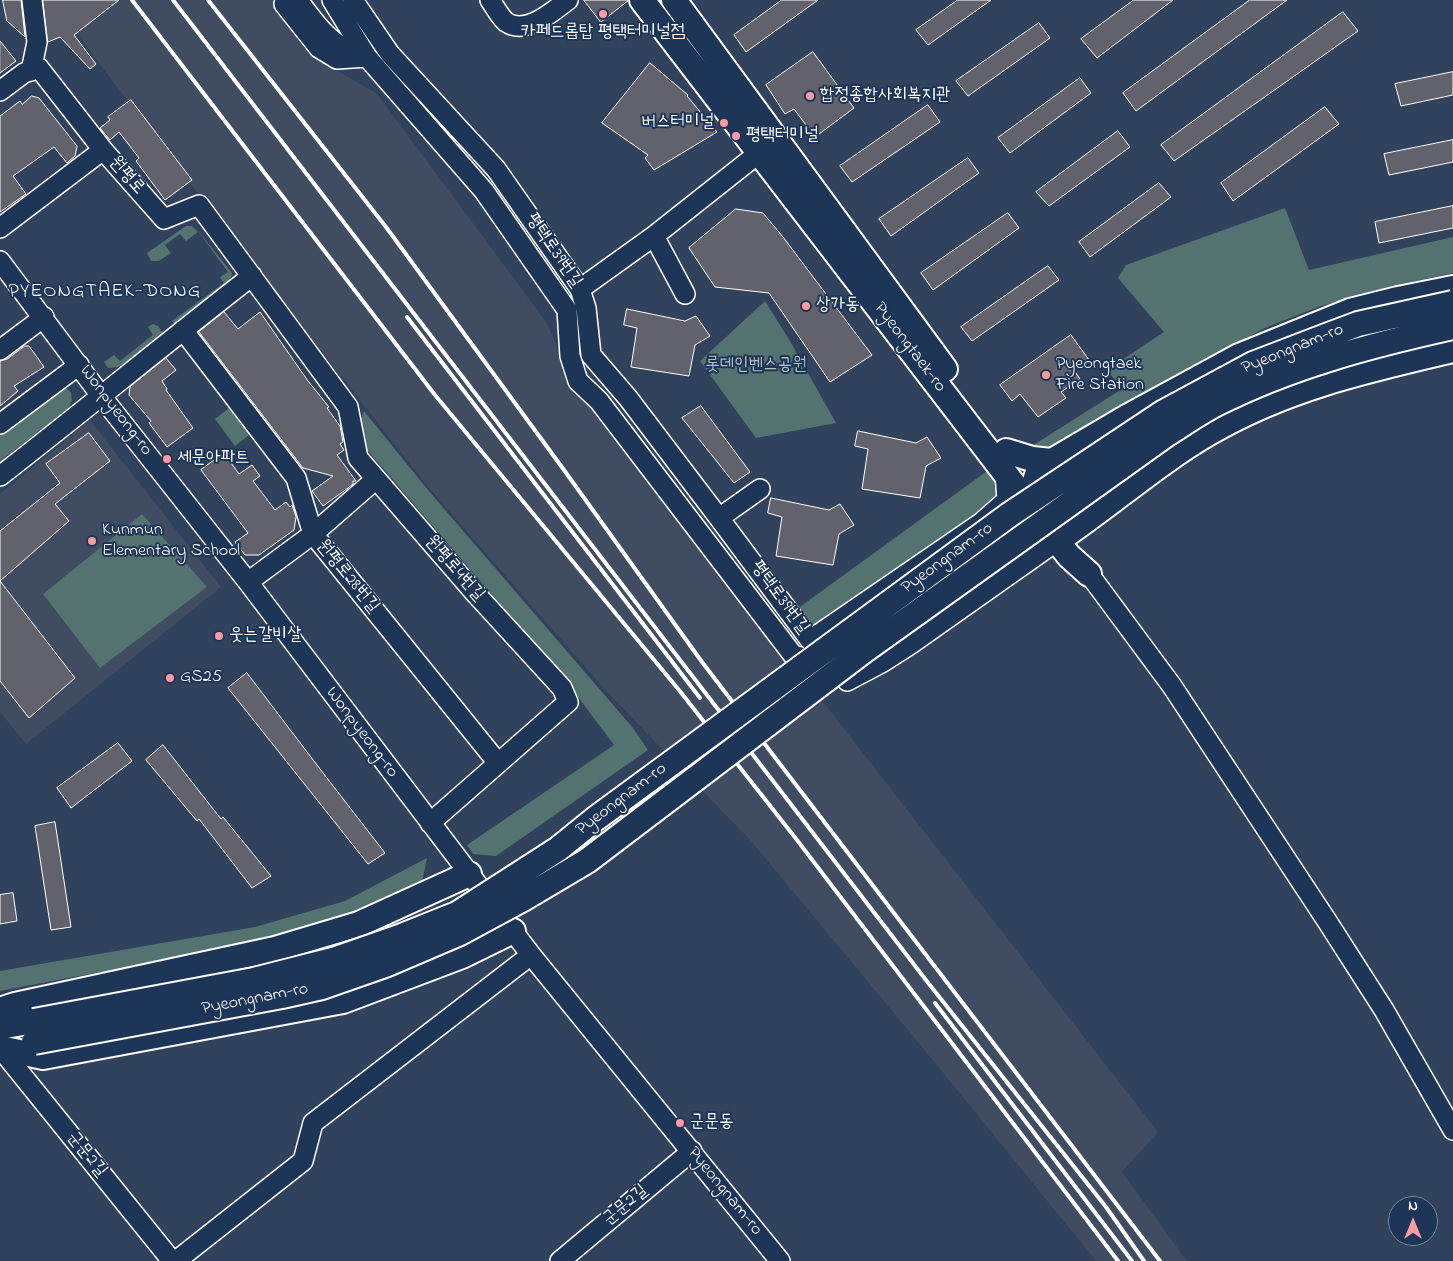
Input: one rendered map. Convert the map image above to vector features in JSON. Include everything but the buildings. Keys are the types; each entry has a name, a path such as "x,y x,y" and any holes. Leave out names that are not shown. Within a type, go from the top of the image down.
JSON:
{"main road":[{"name":"Pyeongtaek-ro","path":"642,0 721,104 768,146 1006,462 1034,496 1057,541 1089,574"},
{"name":"Pyeongtaek-ro","path":"674,0 741,90 768,146"},
{"path":"1034,496 1037,475 1052,461 1125,418 1239,356 1350,312 1398,299 1453,288"},
{"name":"Pyeongnam-ro","path":"0,1048 34,1032 300,970 333,960 457,914 558,849 595,819 1009,515 1164,412 1253,364 1317,339 1358,324 1453,303"},
{"name":"Pyeongnam-ro","path":"0,1027 34,1032 272,998 322,986 385,966 460,933 587,861 865,650 1167,434 1216,404 1294,370 1381,343 1453,327"},
{"path":"1057,541 1152,471 1210,433 1286,395 1353,374 1453,350"},
{"path":"1006,462 1032,459 1052,461"},
{"path":"0,1010 275,949 360,924 469,874"},
{"path":"426,894 460,903 472,917 476,937 462,956"},
{"path":"0,1048 43,1057 343,1001 462,956 513,931"}],"street":[{"path":"0,91 24,72 31,71 37,42 32,0"},
{"path":"332,0 367,57 484,191 567,310 570,356 578,381 599,401 793,655 807,659 814,645 950,543 982,522 1007,500 1006,462"},
{"name":"평택로39번길","path":"353,0 390,54 496,169 580,289 586,308 592,355 628,398 814,645 847,681 883,662 918,639"},
{"path":"490,0 505,21 513,25 538,22 568,0"},
{"path":"291,2 342,48 367,57"},
{"name":"원평로","path":"31,71 39,68 103,150 164,219 199,205 252,276"},
{"path":"721,104 741,90"},
{"path":"580,289 654,236 768,146"},
{"path":"0,228 103,150"},
{"path":"654,236 685,294"},
{"name":"Wonpyeong-ro","path":"0,262 44,317 102,397 248,582 430,823"},
{"path":"0,476 102,397 252,276"},
{"name":"원평로4번길","path":"252,276 348,407 358,458 474,592 562,688 568,702 430,823"},
{"path":"0,350 44,317"},
{"name":"원평로28번길","path":"183,330 296,478 313,534 498,763"},
{"path":"0,424 79,365"},
{"path":"248,582 313,534 376,479"},
{"path":"719,518 760,489"},
{"path":"918,639 939,613 1037,544 1057,541"},
{"path":"918,639 1057,541"},
{"path":"814,645 884,603 926,572 950,543"},
{"path":"1089,574 1172,686 1300,881 1384,1010 1453,1130"},
{"path":"884,603 918,639"},
{"name":"Pyeongnam-ro","path":"430,823 531,955 780,1261"},
{"path":"176,1261 303,1161 313,1123 531,955"},
{"name":"군문2길","path":"0,1048 172,1261"},
{"name":"군문2길","path":"560,1261 692,1151"}],"shaded area":[{"path":"51,0 272,0 318,59 377,94 547,323 573,386 835,717 1158,1132 1122,1172 1187,1261 1096,1261 752,842 607,692 429,488 219,221"},
{"name":"Kunmun Elementary School","path":"90,420 221,587 26,744 0,712 0,494"}],"green space":[{"path":"1285,208 1309,270 1453,237 1453,273 1400,284 1321,306 1267,327 1144,392 1043,455 1027,449 1122,389 1107,370 1164,332 1118,278 1126,265"},
{"path":"186,226 192,226 198,232 186,241 180,234 165,245 171,253 159,261 151,261 147,253"},
{"path":"195,227 232,273 230,283 174,323 172,321 224,283 220,277 228,272"},
{"name":"롯데인벤스공원","path":"765,301 836,423 756,438 700,361"},
{"path":"153,324 158,326 162,336 119,367 108,368 104,362 114,355 120,361 153,335 148,327"},
{"path":"56,388 68,389 71,393 72,400 68,409 0,461 0,431"},
{"path":"229,408 249,435 235,446 215,419"},
{"path":"364,411 428,490 633,728 648,750 496,856 473,854 467,845 614,745 563,677 362,444 357,429"},
{"path":"987,471 999,486 995,502 813,630 797,609"},
{"path":"142,514 207,587 100,668 43,594"},
{"path":"427,858 422,882 364,913 337,924 131,974 100,972 0,991 0,971 255,927 345,901"}],"railway":[{"path":"132,0 435,395 679,690 797,840 1118,1261"},
{"path":"173,0 929,984 1106,1207 1144,1261"},
{"path":"208,0 386,227 702,662 1160,1261"},
{"path":"407,317 700,698"},
{"path":"935,1003 1132,1261"}],"place":[{"name":"카페드롭탑 평택터미널점","path":"603,14"},
{"name":"합정종합사회복지관","path":"810,96"},
{"name":"버스터미널","path":"724,123"},
{"name":"평택터미널","path":"736,136"},
{"name":"상가동","path":"806,306"},
{"name":"Pyeongtaek Fire Station","path":"1046,375"},
{"name":"세문아파트","path":"167,459"},
{"name":"Kunmun Elementary School","path":"92,541"},
{"name":"웃는갈비살","path":"219,636"},
{"name":"GS25","path":"170,678"},
{"name":"군문동","path":"680,1123"}],"district":[{"name":"PYEONGTAEK-DONG","path":"105,293"}]}
